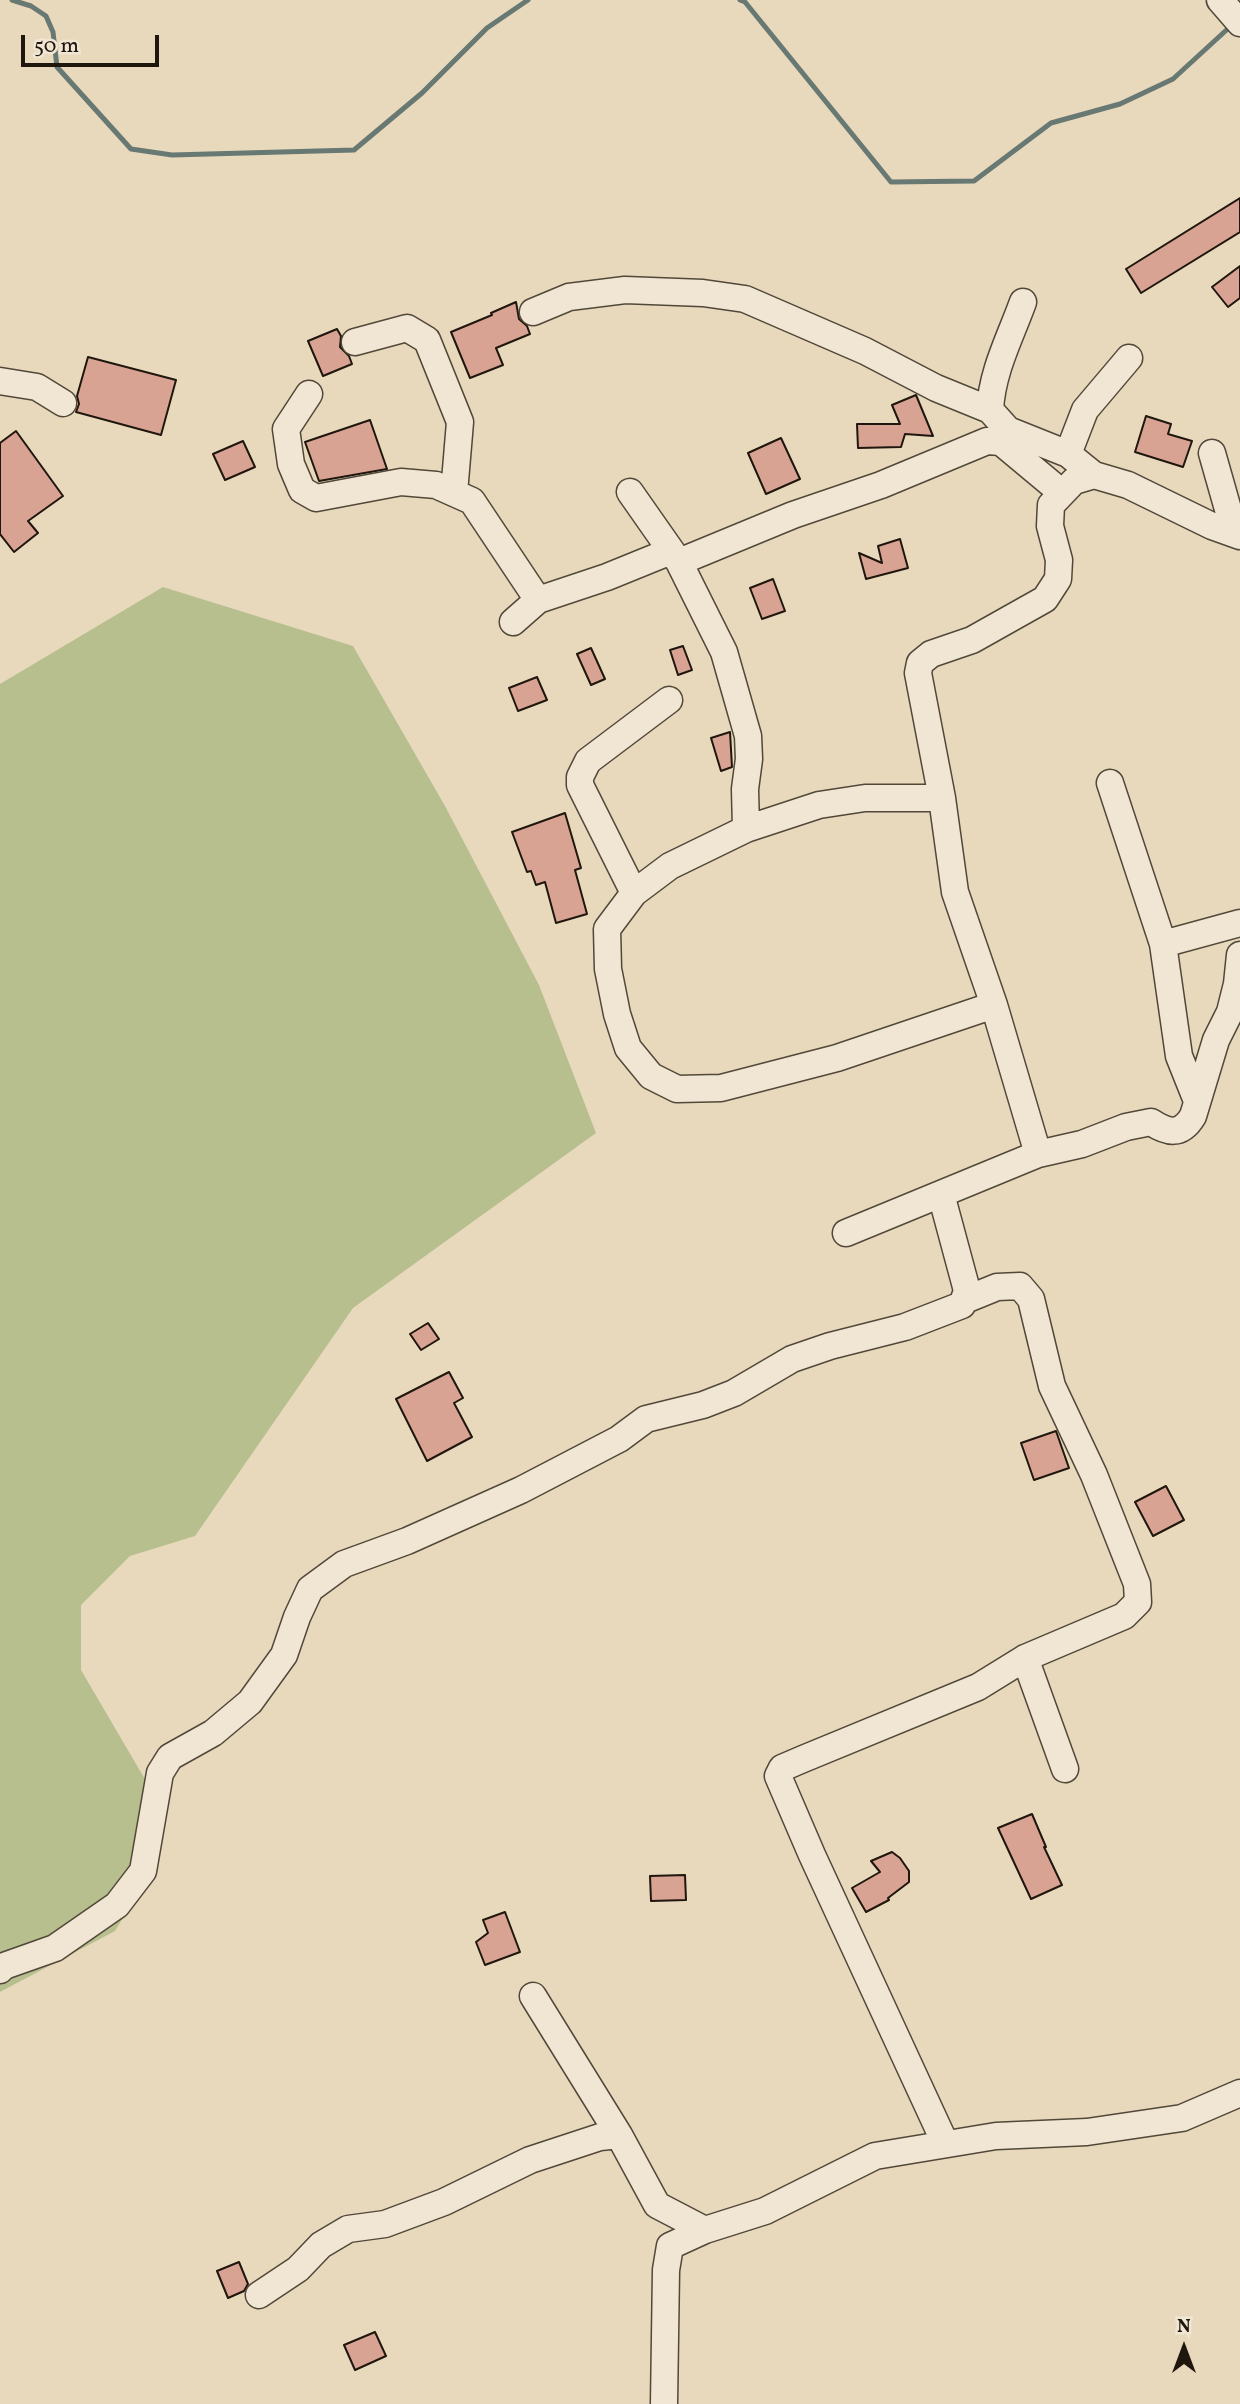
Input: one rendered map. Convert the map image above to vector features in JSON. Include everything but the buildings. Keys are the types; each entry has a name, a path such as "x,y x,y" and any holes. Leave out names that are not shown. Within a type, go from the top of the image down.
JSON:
{"street":[{"path":"1220,0 1240,23"},
{"path":"533,312 569,297 625,290 704,293 745,299 865,351 936,388 990,410"},
{"path":"1023,302 991,388 990,410 1004,436 1061,492"},
{"path":"355,342 407,328 427,340 460,422 454,493"},
{"path":"1068,454 1085,410 1129,358"},
{"path":"0,381 37,387 63,403"},
{"path":"310,394 286,429 291,464 302,490 316,498 401,482 436,485 472,501 538,600"},
{"path":"513,622 538,600 881,485 1004,436 1068,454 1094,475 1128,485 1212,526 1237,535"},
{"path":"1212,453 1237,535"},
{"path":"1038,1154 994,1005 955,892 942,798 918,673 920,663 931,654 972,640 1045,599 1058,579 1059,560 1050,526 1051,505 1074,481 1094,475"},
{"path":"630,492 675,556 724,652 748,736 746,828"},
{"path":"634,893 580,785 580,777 588,761 669,700"},
{"path":"1110,783 1164,944 1179,1056 1197,1101"},
{"path":"942,798 865,798 819,805 746,828 670,866 634,893 607,929 608,969 617,1014 628,1048 651,1076 677,1090 721,1088 824,1061 994,1005"},
{"path":"1164,944 1240,923"},
{"path":"846,1233 1038,1154 1082,1144 1126,1127 1151,1122 1165,1131 1187,1126 1216,1040 1230,1012 1238,984 1240,955"},
{"path":"1179,1056 1230,1012"},
{"path":"0,1970 4,1966 55,1948 117,1905 143,1871 160,1773 170,1757 214,1733 250,1702 284,1655 310,1588 344,1564 407,1541 522,1490 619,1439 646,1419 703,1405 734,1393 792,1359 830,1346 905,1327 962,1305 965,1300 965,1283 941,1194"},
{"path":"945,2143 778,1776 782,1768 978,1687 1025,1658 1124,1616 1138,1602 1137,1584 1094,1475 1052,1387 1031,1298 1020,1286 997,1287 965,1300"},
{"path":"1025,1658 1065,1769"},
{"path":"533,1996 619,2135 657,2205 705,2230"},
{"path":"664,2404 666,2270 670,2246 705,2230 765,2211 875,2156 996,2136 1087,2132 1182,2118 1240,2093"},
{"path":"259,2295 298,2269 321,2245 348,2229 385,2224 444,2202 530,2160 600,2137 619,2135"}],"green space":[{"path":"163,587 353,646 445,806 539,985 596,1133 353,1308 195,1536 130,1556 81,1605 81,1670 146,1781 150,1874 115,1931 0,1992 0,684"}],"waterway":[{"path":"12,0 31,6 46,16 53,32 57,67 131,149 172,155 354,150 422,93 487,28 528,0"},
{"path":"740,0 745,2 891,182 974,181 1051,123 1120,104 1173,79 1233,24"}]}
